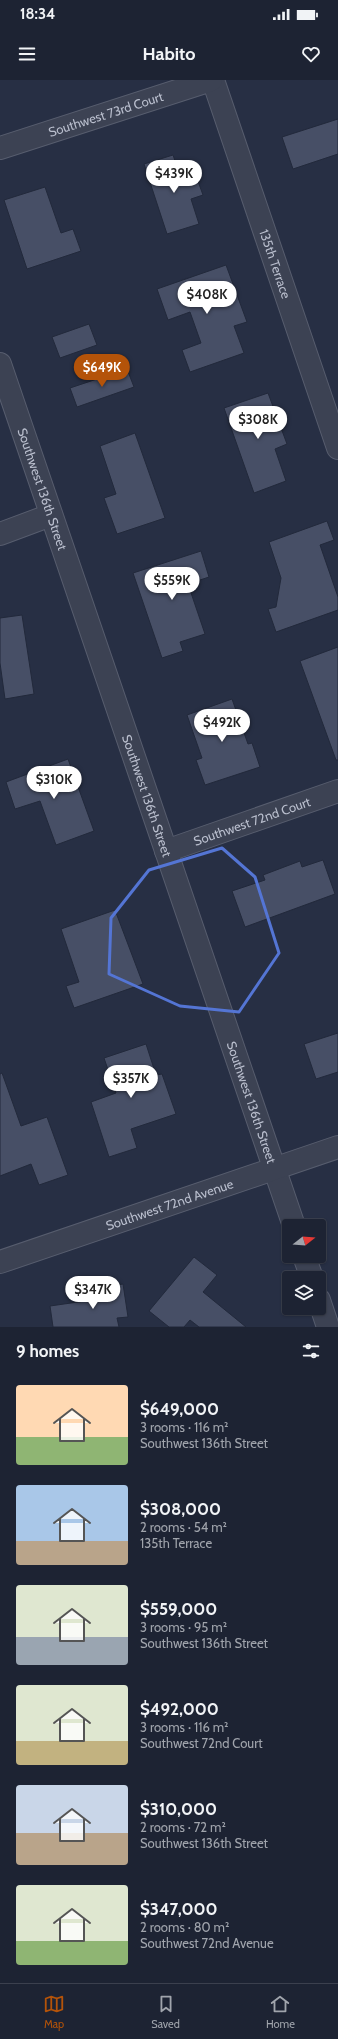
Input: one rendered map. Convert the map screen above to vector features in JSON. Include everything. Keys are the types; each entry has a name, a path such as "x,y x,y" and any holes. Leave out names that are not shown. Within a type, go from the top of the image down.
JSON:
{"street":[{"name":"Southwest 73rd Court","path":"0,148 212,80"},
{"name":"135th Terrace","path":"212,80 338,448"},
{"name":"Southwest 136th Street","path":"0,364 292,1219"},
{"path":"0,534 52,515"},
{"name":"Southwest 72nd Court","path":"166,851 338,791"},
{"name":"Southwest 72nd Avenue","path":"0,1262 338,1147"},
{"path":"324,1315 328,1327"}],"highlighted area":[{"path":"222,848 255,877 279,953 239,1012 180,1006 109,974 111,918 149,870"}],"building":[{"path":"338,119 338,154 293,169 282,137"},
{"path":"173,155 181,178 195,173 203,195 191,199 199,224 167,234 144,164"},
{"path":"45,187 61,233 73,229 81,251 27,269 4,200"},
{"path":"226,265 247,322 234,326 244,353 190,372 182,350 201,343 190,312 168,320 157,289"},
{"path":"89,324 97,345 60,358 52,337"},
{"path":"127,369 134,387 77,407 70,388"},
{"path":"268,393 287,444 275,449 286,481 254,493 224,408"},
{"path":"135,433 165,518 117,534 104,498 116,494 100,446"},
{"path":"327,521 334,540 320,545 338,597 338,610 276,632 268,609 276,607 281,578 269,542"},
{"path":"201,551 209,577 188,584 205,634 180,642 183,651 162,658 133,573"},
{"path":"22,615 34,694 5,699 0,663 0,618"},
{"path":"338,647 338,760 336,760 300,661"},
{"path":"232,699 248,744 252,743 260,767 205,785 196,760 202,758 187,715"},
{"path":"68,759 94,831 56,845 40,801 15,809 6,782"},
{"path":"323,860 335,894 245,927 232,891 265,880 263,875 300,861 302,867"},
{"path":"115,910 143,984 74,1008 66,986 79,982 61,929"},
{"path":"338,1033 338,1072 316,1079 304,1044"},
{"path":"146,1044 156,1075 162,1074 176,1114 131,1129 137,1148 109,1157 91,1102 116,1093 104,1058"},
{"path":"2,1073 21,1126 47,1117 68,1175 39,1185 31,1164 0,1176 0,1074"},
{"path":"194,1257 217,1275 203,1292 246,1327 199,1327 190,1320 184,1327 169,1327 149,1311"},
{"path":"123,1284 128,1317 117,1318 119,1327 53,1327 50,1306 92,1300 90,1289"}]}
